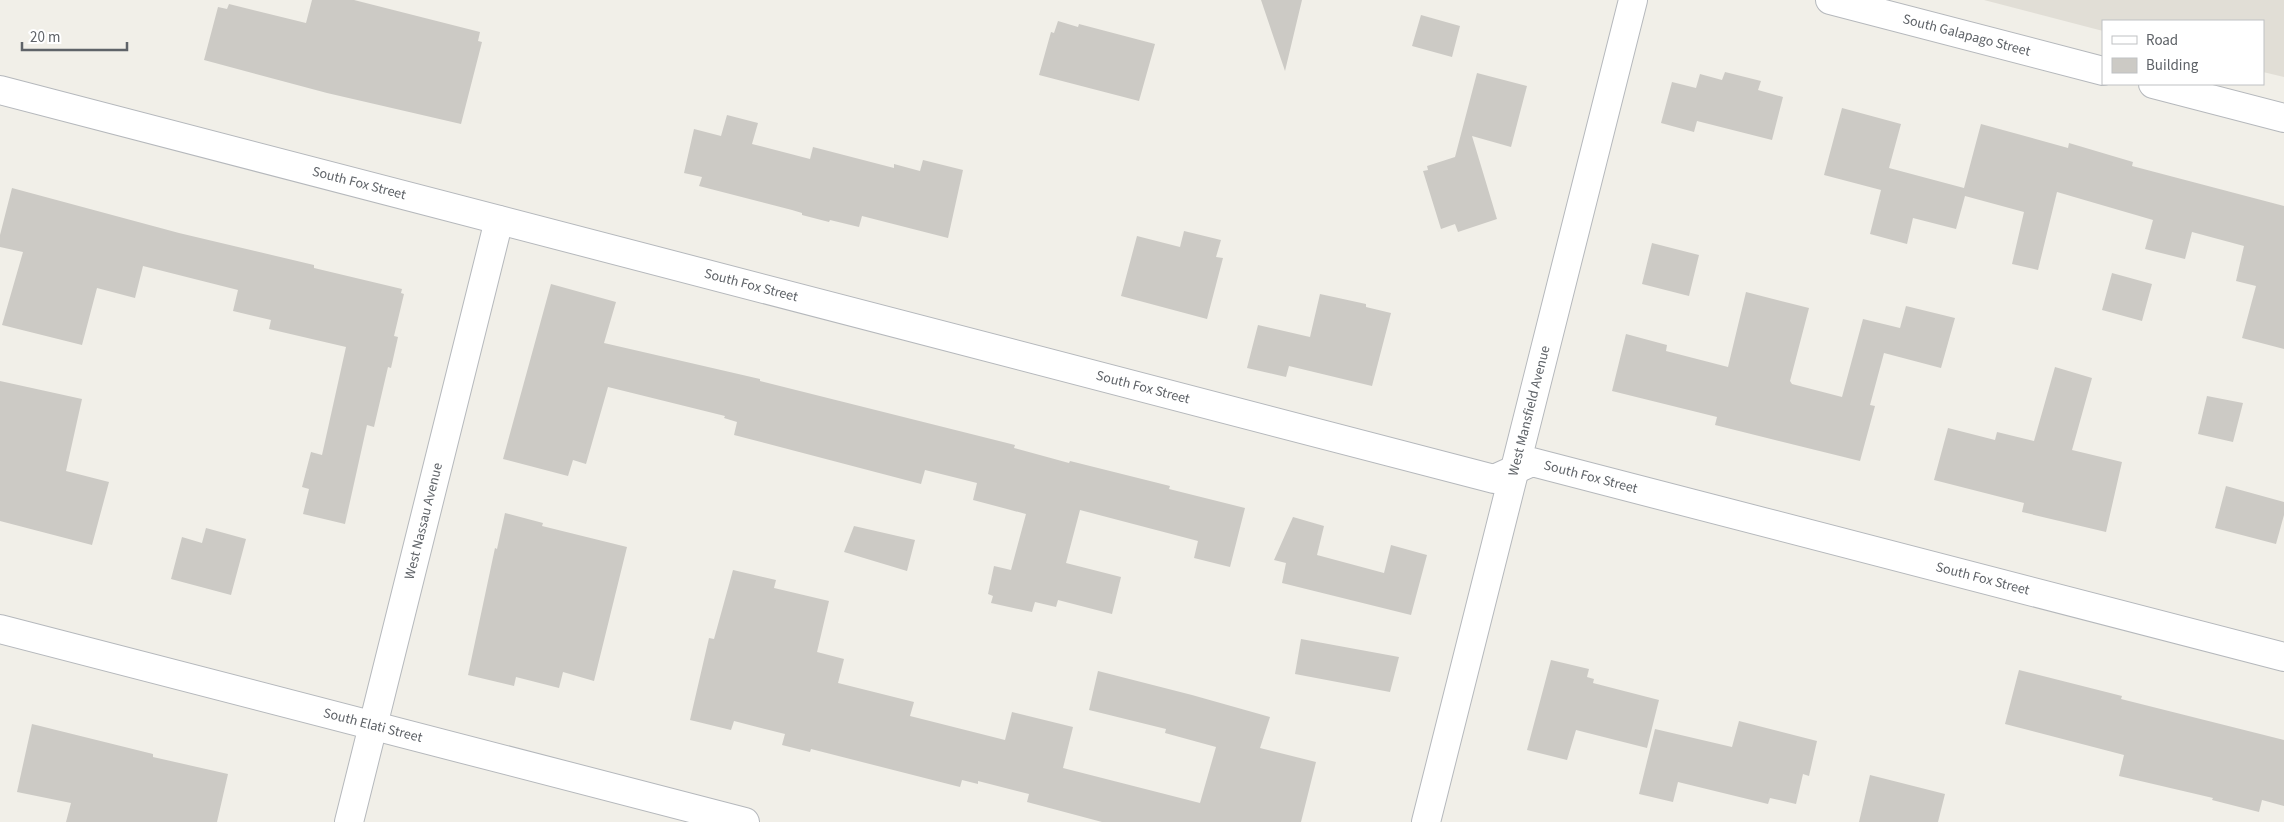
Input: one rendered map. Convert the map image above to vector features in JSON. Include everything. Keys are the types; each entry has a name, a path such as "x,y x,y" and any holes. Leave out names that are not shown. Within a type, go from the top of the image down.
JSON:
{"street":[{"name":"West Mansfield Avenue","path":"1426,822 1633,0"},
{"name":"South Galapago Street","path":"1830,0 2102,71"},
{"path":"2157,85 2284,118"},
{"name":"South Fox Street","path":"0,90 1494,479 1514,472 1532,462 2284,657"},
{"name":"West Nassau Avenue","path":"349,822 499,220"},
{"name":"South Elati Street","path":"0,629 745,822"}],"shaded area":[{"path":"1984,0 2284,0 2284,77 2264,72 2264,20 2102,20 2102,31"}],"building":[{"path":"312,0 354,0 480,32 478,41 482,42 461,124 327,93 204,60 218,7 227,9 229,4 306,23"},
{"path":"1261,0 1302,0 1285,71"},
{"path":"1421,15 1460,26 1452,57 1412,46"},
{"path":"1058,21 1078,27 1079,24 1155,44 1139,101 1039,75 1051,32 1054,33"},
{"path":"1725,72 1761,81 1758,90 1783,97 1772,140 1697,121 1694,132 1661,123 1672,82 1696,88 1700,74 1722,80"},
{"path":"1477,73 1527,86 1511,147 1472,136 1497,219 1458,232 1455,224 1441,229 1423,171 1428,170 1427,166 1455,157"},
{"path":"1842,108 1901,124 1889,168 1964,188 1981,124 2068,148 2069,143 2133,162 2132,166 2284,206 2284,349 2242,338 2256,286 2236,281 2244,246 2192,232 2185,259 2145,249 2153,220 2057,192 2038,270 2012,264 2024,212 1965,196 1956,229 1913,218 1907,244 1870,234 1881,190 1824,175"},
{"path":"727,115 758,123 752,144 810,159 813,147 894,168 894,164 920,171 923,160 963,170 948,238 862,216 859,227 830,220 829,222 802,215 802,213 792,210 699,186 702,177 684,173 694,129 721,136"},
{"path":"12,188 179,233 314,265 314,268 402,289 401,293 404,294 394,336 398,337 391,368 388,367 374,427 367,425 345,524 303,514 309,489 302,487 311,452 322,455 346,347 269,329 271,320 233,311 238,290 143,266 135,298 97,288 82,345 2,325 23,252 0,247 0,235"},
{"path":"1184,231 1221,240 1216,257 1223,258 1207,319 1121,296 1137,236 1180,247"},
{"path":"1652,243 1699,255 1689,296 1642,284"},
{"path":"2112,273 2152,284 2142,321 2102,310"},
{"path":"551,284 616,302 604,343 760,379 760,381 1015,445 1014,448 1069,463 1070,461 1170,486 1169,489 1245,508 1230,567 1194,558 1198,541 1080,510 1066,563 1121,577 1112,614 1058,600 1056,607 1035,602 1032,612 991,603 993,596 988,594 994,566 1011,570 1026,514 973,500 977,483 925,470 921,484 734,435 737,422 724,418 725,416 608,387 586,464 573,460 568,476 503,459"},
{"path":"1746,292 1809,308 1790,381 1792,384 1842,397 1863,319 1900,328 1906,306 1955,318 1941,368 1884,353 1870,405 1875,406 1860,461 1715,425 1717,417 1612,391 1626,334 1667,345 1666,351 1728,367"},
{"path":"1320,294 1366,304 1366,307 1391,313 1372,386 1289,366 1286,377 1247,368 1258,325 1310,337"},
{"path":"2055,367 2092,378 2072,450 2122,462 2106,532 2022,512 2024,503 1934,480 1948,428 1995,440 1997,432 2034,441"},
{"path":"0,381 82,399 66,471 109,482 92,545 0,521"},
{"path":"2207,396 2243,403 2233,442 2198,434"},
{"path":"2226,486 2284,502 2284,515 2276,544 2215,528"},
{"path":"505,513 543,523 542,526 627,547 594,681 563,672 559,688 516,677 514,686 468,675 495,548 497,549"},
{"path":"1293,517 1324,526 1317,555 1384,573 1391,545 1427,555 1411,615 1282,583 1286,563 1274,560"},
{"path":"854,526 915,540 907,571 844,552"},
{"path":"206,528 246,539 231,595 171,579 182,537 202,543"},
{"path":"733,570 776,580 774,588 829,601 817,652 844,659 838,683 914,702 910,716 1005,740 1012,712 1073,727 1063,768 1200,803 1216,747 1165,733 1166,729 1089,710 1098,671 1270,717 1260,748 1316,762 1301,822 1102,822 1027,802 1029,794 978,781 978,784 962,780 960,787 811,749 810,752 782,745 785,734 734,721 731,730 690,720 709,638 714,639"},
{"path":"1301,639 1399,657 1390,692 1295,674"},
{"path":"1551,660 1589,669 1587,677 1594,679 1593,683 1659,700 1647,748 1576,730 1567,760 1527,750"},
{"path":"2019,670 2122,696 2121,699 2284,740 2284,806 2262,800 2259,812 2212,800 2213,798 2119,776 2124,755 2005,724"},
{"path":"1739,721 1817,741 1809,776 1803,774 1796,804 1770,798 1768,804 1678,782 1673,802 1639,794 1655,729 1732,747"},
{"path":"32,724 153,754 153,757 228,774 217,822 66,822 71,803 17,792"},
{"path":"1870,775 1945,794 1938,822 1859,822"}]}
